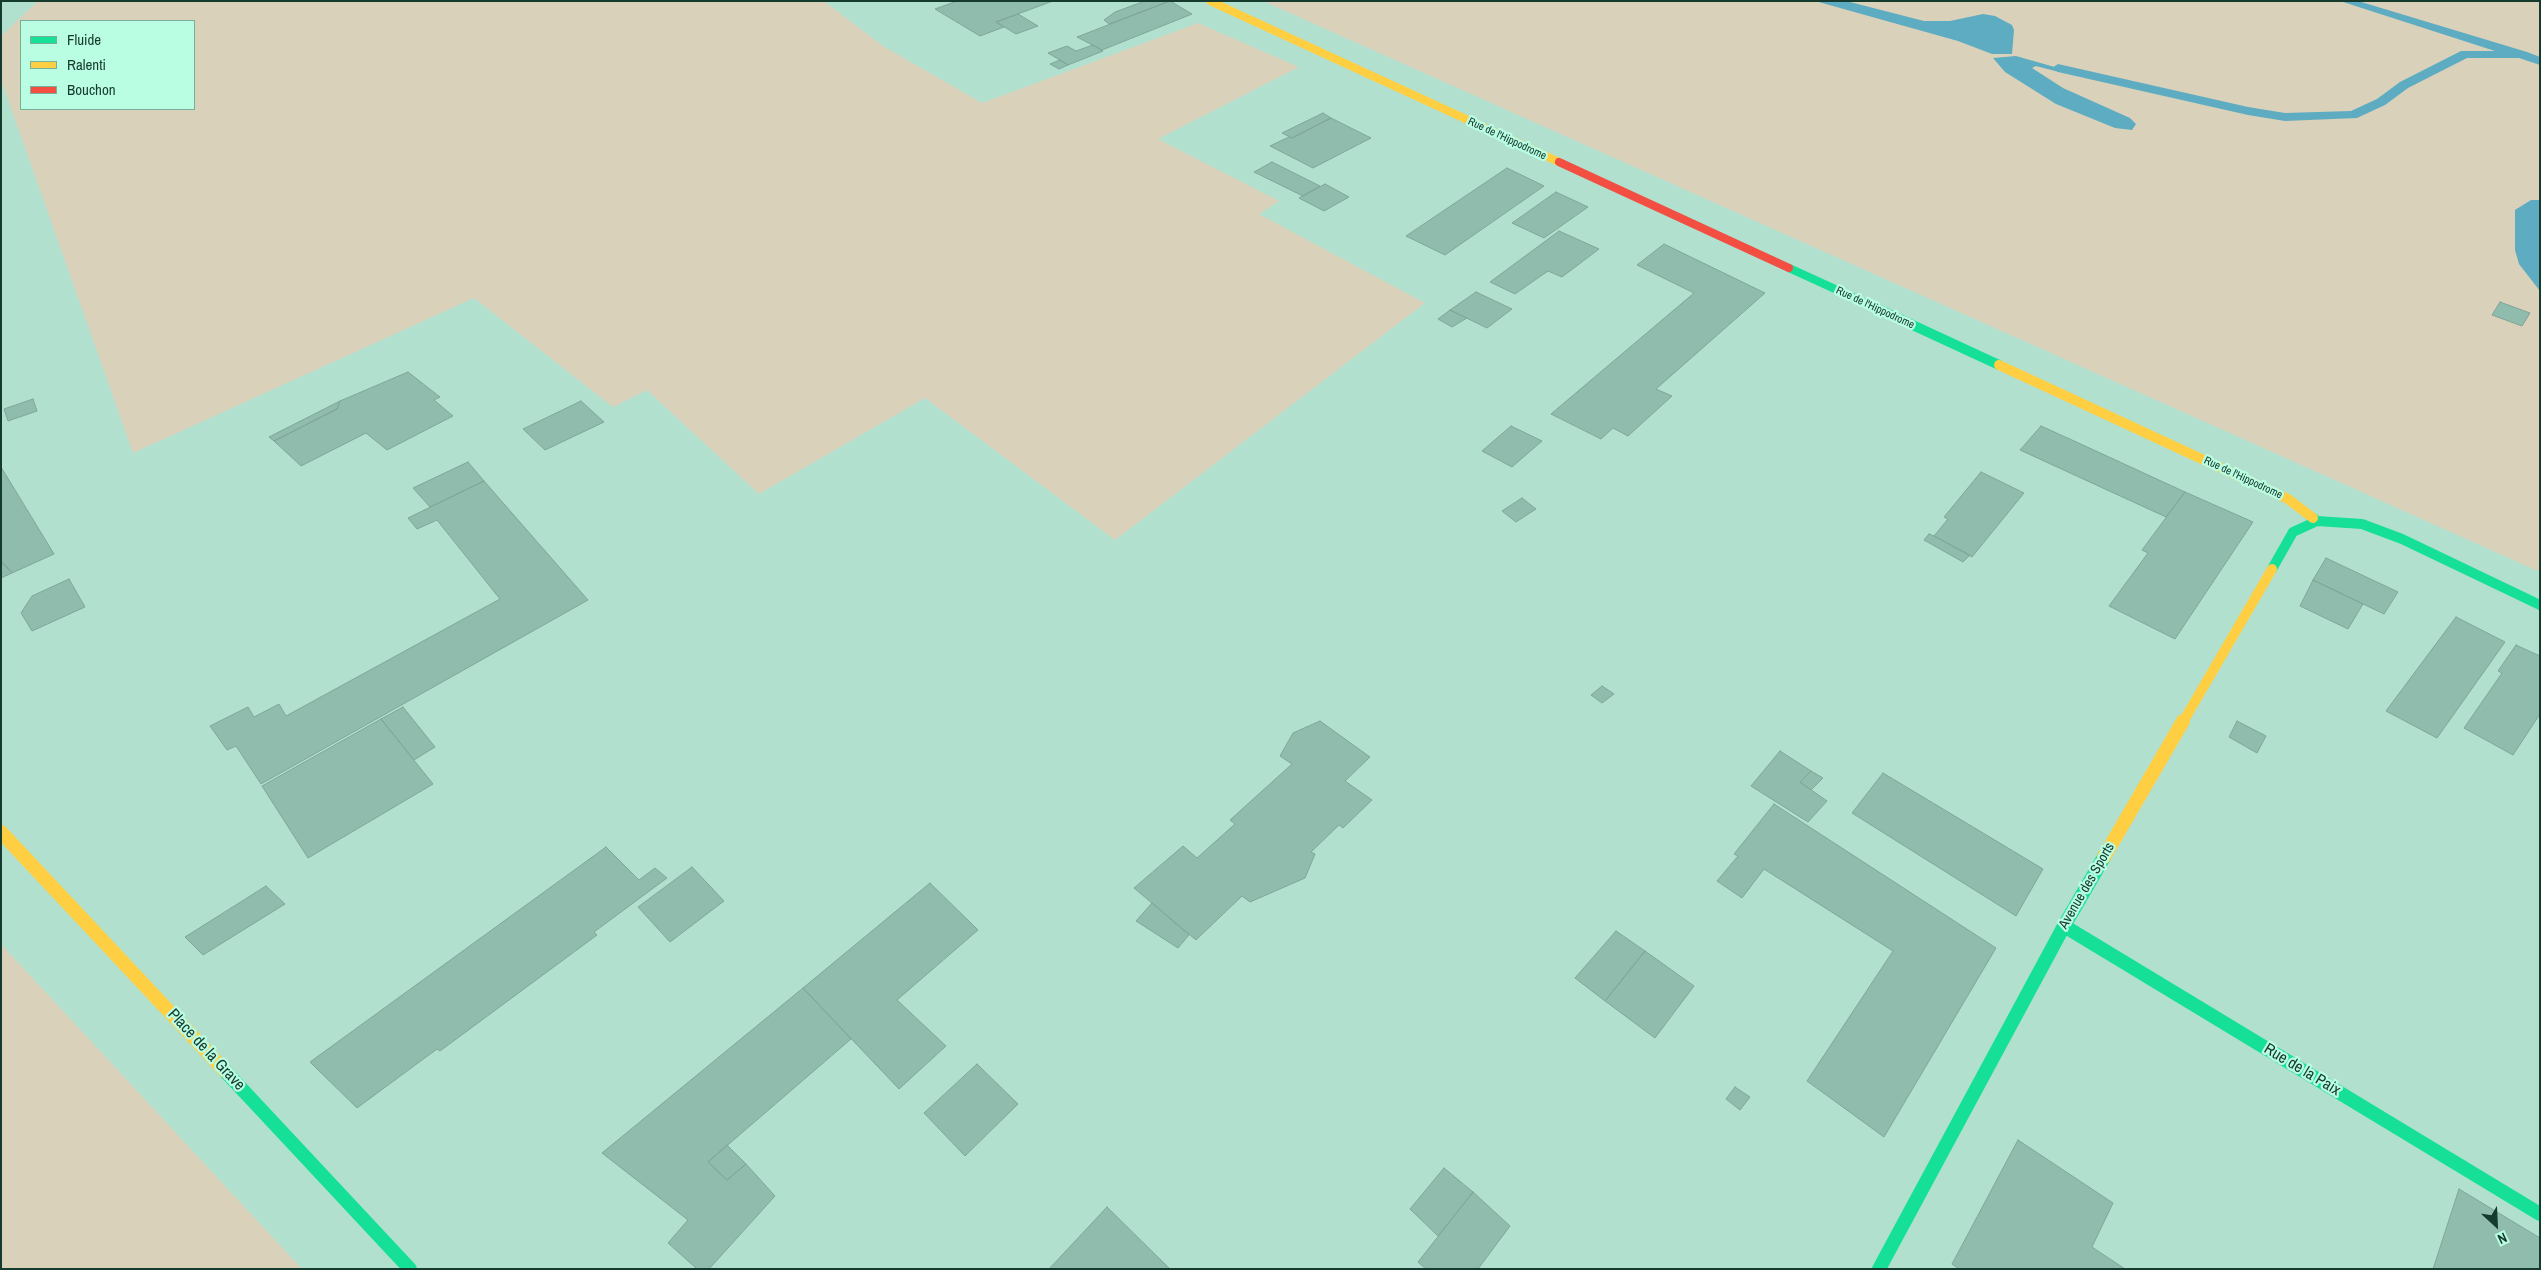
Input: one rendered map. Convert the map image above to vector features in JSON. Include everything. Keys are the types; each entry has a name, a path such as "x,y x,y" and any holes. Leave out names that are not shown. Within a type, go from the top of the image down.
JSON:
{"street":[{"name":"Rue de l'Hippodrome","path":"1210,1 2288,499 2317,522"},
{"path":"2317,522 2362,524 2402,539 2540,605"},
{"name":"Avenue des Sports","path":"1879,1269 2064,926 2293,532 2317,522"},
{"name":"Place de la Grave","path":"1,832 410,1269"},
{"name":"Rue de la Paix","path":"2064,926 2540,1214"}],"shaded area":[{"path":"38,1 824,1 883,46 982,103 1198,23 1299,67 1158,139 1279,201 1259,214 1425,303 1115,540 925,398 759,494 647,390 613,407 474,298 133,453 1,80 1,36"},
{"path":"1263,1 2540,1 2540,572 2259,446"},
{"path":"1,944 302,1269 1,1269"}],"water":[{"path":"1815,1 1846,1 1924,21 1950,21 1983,14 1995,16 2012,25 2014,30 2012,54 1992,54 1958,41"},
{"path":"2016,56 2058,68 2059,72 2036,66 2032,68 2063,88 2130,118 2136,124 2132,130 2115,128 2056,104 2005,72 1993,58"},
{"path":"2531,200 2540,200 2540,291 2519,264 2515,250 2515,210"}],"building":[{"path":"957,1 1053,1 996,22 1004,27 980,36 935,9"},
{"path":"1145,1 1170,1 1109,24 1104,20 1115,12"},
{"path":"1170,1 1192,14 1102,50 1077,37"},
{"path":"1018,14 1038,26 1016,34 996,22"},
{"path":"1093,45 1103,51 1068,65 1048,53 1067,46 1076,51"},
{"path":"1060,60 1068,65 1059,69 1050,64"},
{"path":"1323,113 1331,118 1292,138 1282,133"},
{"path":"1331,118 1371,138 1313,168 1270,146 1289,137 1292,138"},
{"path":"1272,162 1320,186 1303,196 1254,172"},
{"path":"1507,168 1544,186 1445,255 1406,236"},
{"path":"1325,184 1349,197 1324,211 1299,198"},
{"path":"1556,192 1588,207 1544,238 1512,223"},
{"path":"1559,231 1599,249 1562,277 1548,271 1515,294 1490,282"},
{"path":"1664,244 1765,293 1656,389 1672,396 1628,436 1613,428 1601,439 1551,414 1694,293 1637,265"},
{"path":"1476,292 1512,309 1487,328 1450,310"},
{"path":"2500,302 2530,313 2522,326 2492,315"},
{"path":"1450,310 1467,318 1452,327 1438,319"},
{"path":"408,372 440,397 434,400 453,416 387,450 366,433 301,466 274,441 337,409 340,401"},
{"path":"33,399 37,411 8,421 4,409"},
{"path":"340,401 337,409 274,441 269,437"},
{"path":"581,401 604,422 545,450 523,429"},
{"path":"1511,426 1542,441 1512,467 1482,451"},
{"path":"2041,426 2185,492 2166,517 2020,450"},
{"path":"468,462 484,481 430,507 413,488"},
{"path":"1,467 54,554 12,573 1,561"},
{"path":"1981,472 2024,493 1972,557 1934,536 1948,519 1944,517"},
{"path":"484,481 588,600 261,784 236,746 227,750 210,726 248,707 254,717 279,704 286,716 500,599 437,520 417,529 408,518"},
{"path":"2185,492 2253,522 2175,639 2109,606 2148,553 2142,550"},
{"path":"1522,498 1536,509 1516,522 1502,511"},
{"path":"1929,534 1970,555 1963,562 1924,540"},
{"path":"2326,558 2398,592 2384,614 2313,580"},
{"path":"1,561 12,573 1,578"},
{"path":"69,579 85,607 32,631 21,613 32,596"},
{"path":"2313,580 2363,604 2348,629 2300,606"},
{"path":"2456,617 2505,642 2437,738 2386,711"},
{"path":"2516,645 2540,656 2540,714 2513,755 2464,728 2502,673 2498,671"},
{"path":"1602,686 1614,694 1602,703 1591,695"},
{"path":"403,707 435,747 414,760 381,719"},
{"path":"381,719 433,784 308,858 262,786"},
{"path":"1320,721 1370,757 1345,781 1372,800 1343,828 1339,825 1311,852 1315,854 1305,878 1250,902 1242,896 1196,940 1134,888 1183,846 1197,858 1235,824 1230,820 1292,764 1280,756 1293,733"},
{"path":"2237,721 2266,736 2257,753 2229,737"},
{"path":"1780,751 1811,771 1800,782 1827,801 1808,822 1751,786"},
{"path":"1811,771 1823,778 1811,790 1800,782"},
{"path":"1883,773 2043,869 2016,916 1852,813"},
{"path":"1774,804 1996,948 1884,1137 1807,1081 1893,951 1764,869 1742,898 1717,881 1738,856 1734,854"},
{"path":"606,847 639,880 655,868 667,878 594,932 597,935 440,1051 437,1049 357,1108 310,1062"},
{"path":"692,867 724,901 670,942 638,907"},
{"path":"930,883 978,930 897,1000 946,1046 899,1089 803,988"},
{"path":"266,886 285,904 203,955 185,937"},
{"path":"1152,903 1189,935 1178,948 1136,921"},
{"path":"1616,931 1645,951 1605,1001 1575,978"},
{"path":"1645,951 1694,986 1655,1038 1605,1001"},
{"path":"803,988 851,1039 708,1162 727,1180 746,1164 775,1196 709,1269 697,1269 668,1243 688,1220 602,1153"},
{"path":"977,1064 1018,1104 965,1156 924,1113"},
{"path":"1735,1087 1750,1097 1740,1110 1726,1099"},
{"path":"2018,1140 2113,1203 2092,1247 2125,1269 1959,1269 1952,1264"},
{"path":"727,1145 746,1164 727,1180 708,1162"},
{"path":"1444,1168 1473,1192 1438,1236 1410,1209"},
{"path":"2459,1189 2540,1238 2540,1269 2433,1269"},
{"path":"1473,1192 1510,1226 1478,1269 1426,1269 1418,1262"},
{"path":"1107,1207 1170,1269 1049,1269"}],"waterway":[{"path":"2345,1 2520,55"},
{"path":"2058,68 2248,111 2285,117 2324,116 2353,115 2381,102 2404,85 2465,54 2520,55"},
{"path":"2520,55 2540,61"}],"traffic: fast":[{"path":"1789,268 1999,365"},
{"path":"2313,518 2317,521 2362,524 2402,539 2540,605"},
{"path":"2272,569 2293,532 2317,521"},
{"path":"1879,1269 2064,926 2104,857"},
{"path":"2064,926 2540,1214"},
{"path":"225,1071 410,1269"}],"traffic: slow":[{"path":"1210,1 1559,162"},
{"path":"1999,365 2288,499 2313,518"},
{"path":"2104,857 2272,569"},
{"path":"1,832 225,1071"}],"traffic: jam":[{"path":"1559,162 1789,268"}]}
